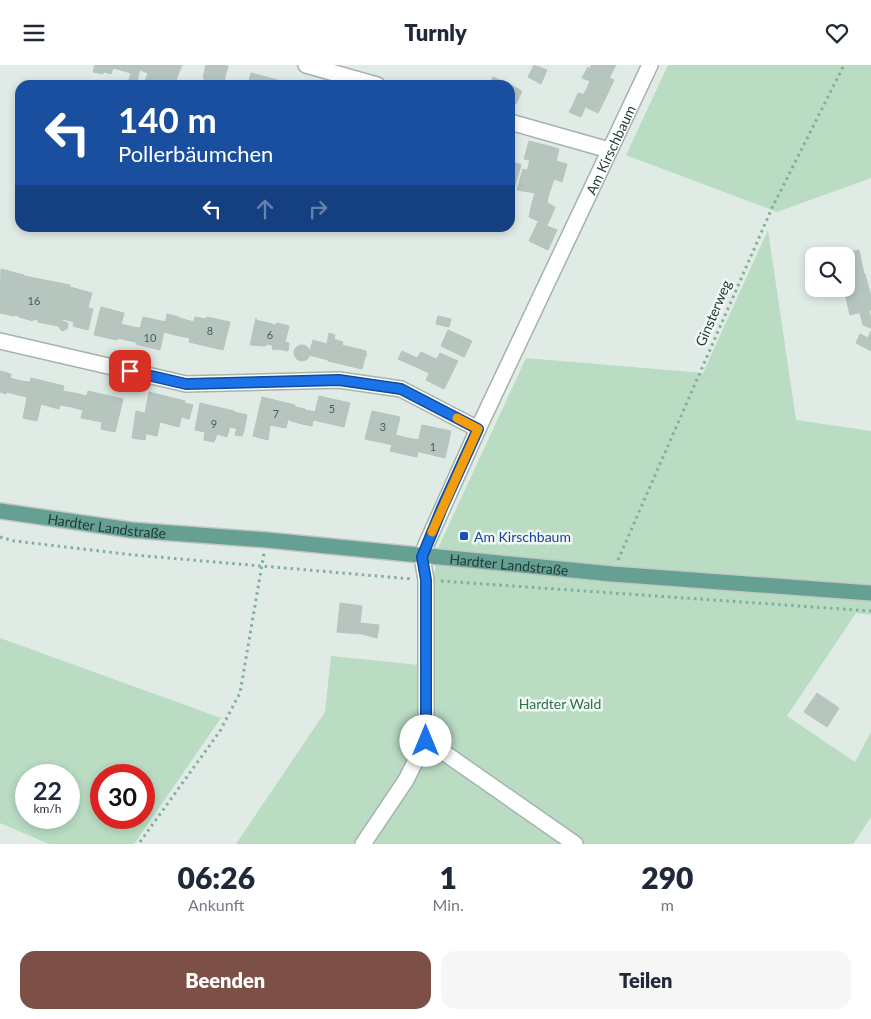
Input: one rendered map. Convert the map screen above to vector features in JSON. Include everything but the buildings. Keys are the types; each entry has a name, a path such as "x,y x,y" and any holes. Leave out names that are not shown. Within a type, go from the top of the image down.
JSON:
{"main road":[{"name":"Hardter Landstraße","path":"0,511 131,530 267,540 612,575 871,593"}],"street":[{"path":"306,65 359,80"},
{"name":"Am Kirschbaum","path":"422,557 478,429 650,65"},
{"path":"515,123 609,150"},
{"path":"0,341 186,384 339,380 401,389 478,429"},
{"path":"363,844 406,780 426,741 426,580 422,557"},
{"path":"426,741 575,844"}],"path":[{"name":"Ginsterweg","path":"612,575 772,208 844,65"},
{"path":"0,537 14,541 134,555 261,566 426,580 871,611"},
{"path":"140,842 220,731 240,693 267,540"}],"green space":[{"path":"668,65 871,65 871,178 777,212 626,155"},
{"name":"Hardter Wald","path":"768,230 796,420 871,431 871,615 856,613 787,716 855,762 871,732 871,817 853,844 236,844 325,712 331,656 419,665 439,546 526,358 703,373"},
{"path":"0,638 221,718 155,814 155,764 90,764 90,829 144,829 134,844 49,844 0,823"}],"slow traffic":[{"path":"432,532 478,429 457,418"}],"place":[{"name":"Am Kirschbaum","path":"464,536"}],"route":[{"path":"130,371 186,384 339,380 401,389 478,429 422,557 426,580 426,741"}]}
